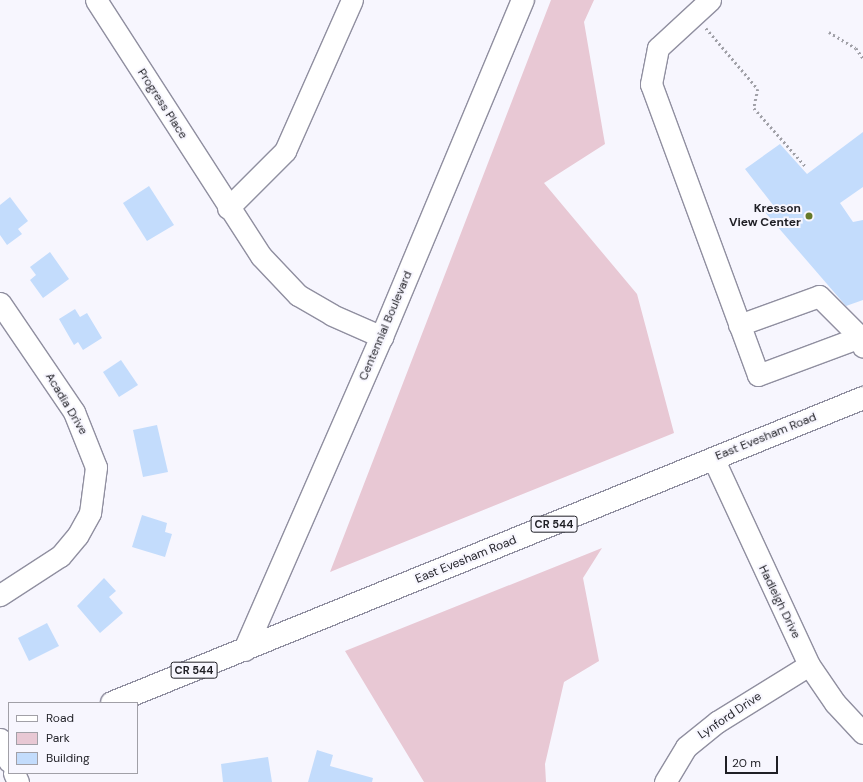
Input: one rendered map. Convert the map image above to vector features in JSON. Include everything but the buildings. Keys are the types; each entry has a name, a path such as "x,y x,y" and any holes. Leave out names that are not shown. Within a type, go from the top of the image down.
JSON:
{"main road":[{"name":"Centennial Boulevard","path":"245,650 382,337 523,0"},
{"name":"East Evesham Road","path":"115,702 863,398"}],"street":[{"name":"Progress Place","path":"96,0 228,208 261,256 298,295 332,315 382,337"},
{"path":"228,208 285,151 352,0"},
{"path":"710,0 658,48 651,84 739,325 758,375 862,340 819,296 739,325"},
{"name":"Acadia Drive","path":"0,303 74,412 96,467 90,513 77,536 60,556 0,595"},
{"name":"Hadleigh Drive","path":"713,458 809,665 835,703 863,733"},
{"name":"Lynford Drive","path":"666,782 686,747 717,722 809,665"}],"path":[{"path":"704,26 758,89 754,108 807,168"},
{"path":"829,32 856,48 863,58"}],"green space":[{"path":"551,0 594,0 584,22 605,144 544,183 637,294 674,433 330,572"},
{"path":"602,548 583,578 599,661 564,682 545,764 546,782 424,782 345,651"}],"place":[{"name":"Kresson View Center","path":"809,216"}]}
